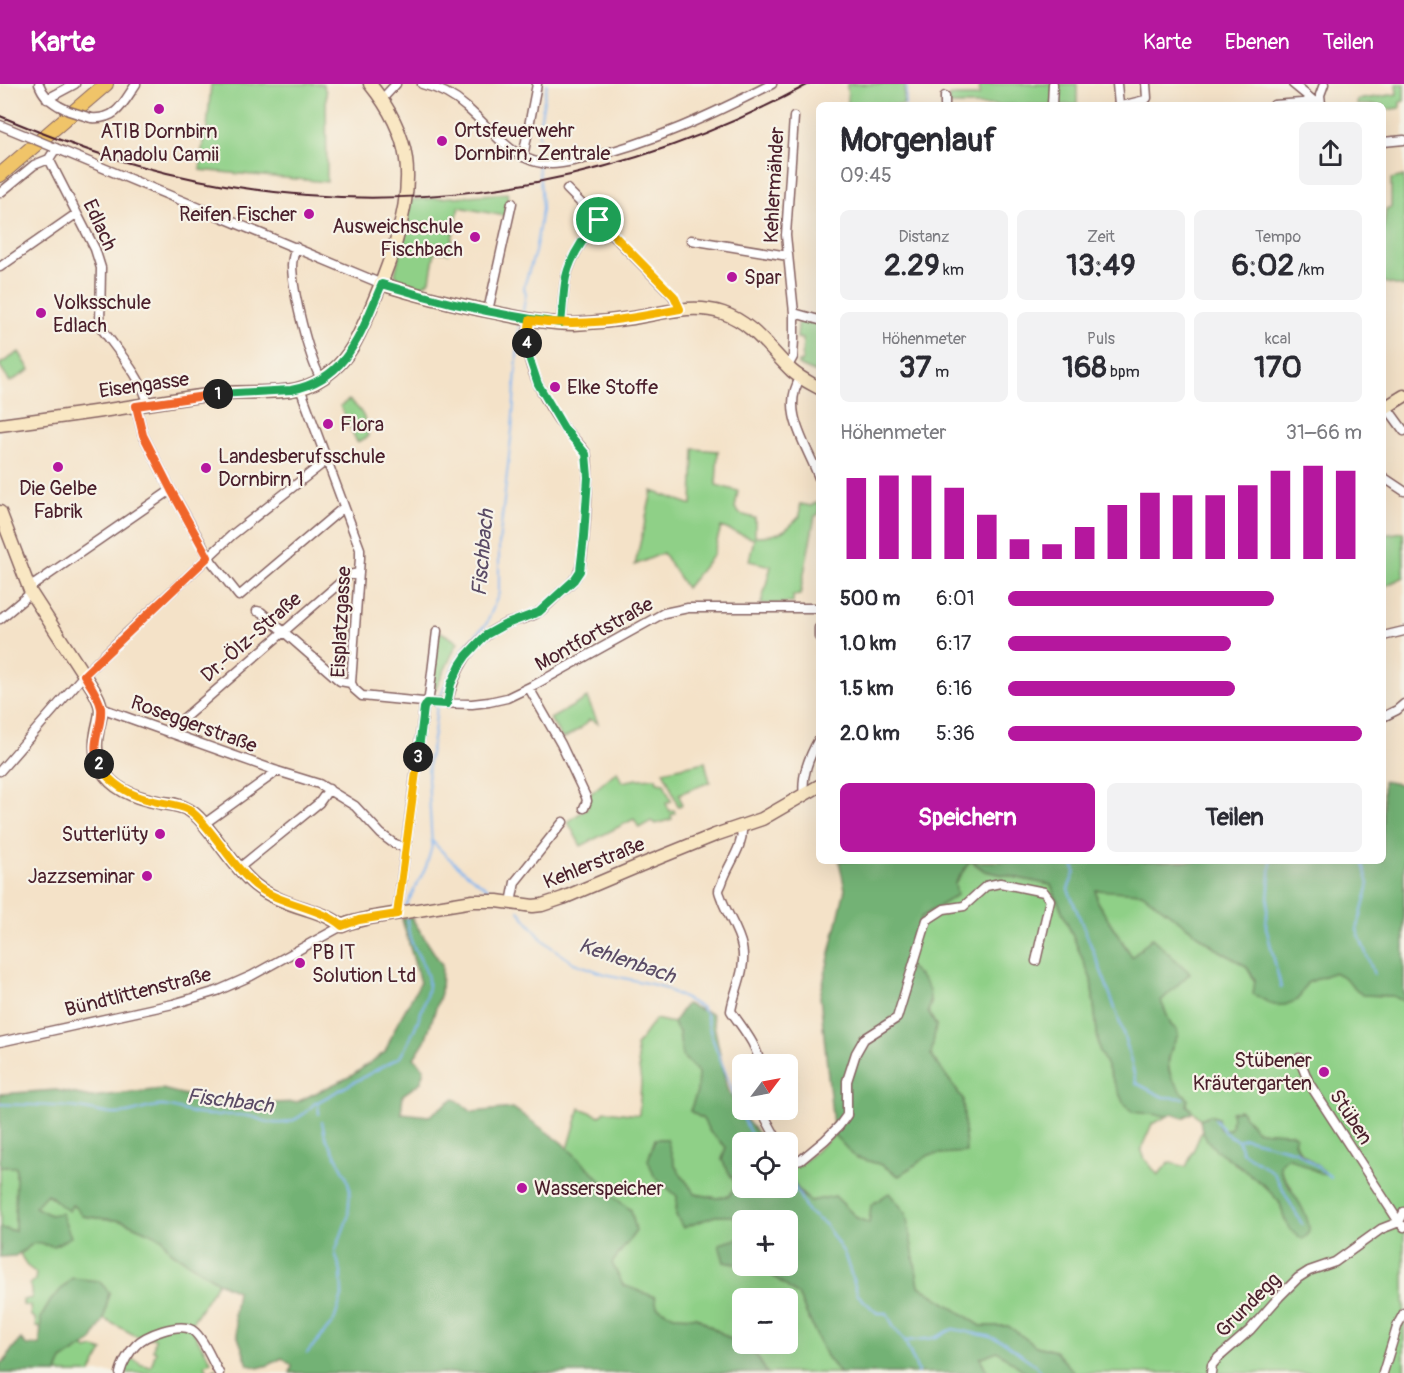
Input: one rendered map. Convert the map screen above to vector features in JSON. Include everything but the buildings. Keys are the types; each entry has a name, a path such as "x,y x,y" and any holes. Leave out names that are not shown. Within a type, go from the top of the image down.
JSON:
{"main road":[{"path":"0,175 106,84"},
{"name":"Eisengasse","path":"0,425 225,393 300,388 321,380 336,368 355,344 382,284 403,213 408,178 403,141 395,120 373,85"},
{"path":"382,284 458,305 530,320 561,323 602,322 680,309 704,309 723,313 733,317 760,336 788,366 816,386"},
{"path":"1386,405 1404,396"},
{"path":"0,512 3,529 29,590 96,694 101,708 95,747 96,758 106,776 114,784 134,795 184,808 204,824 256,886 268,894 337,921 342,926"},
{"name":"Kehlerstraße","path":"342,926 359,920 473,901 497,901 533,906 563,898 715,835 762,819 816,788"}],"street":[{"path":"39,84 47,99 59,106 100,119 116,112 136,84"},
{"path":"47,99 75,84"},
{"path":"382,99 396,84"},
{"path":"422,84 444,92 465,105 497,138 523,157 554,164 597,155 660,136 772,84"},
{"path":"523,157 537,84"},
{"path":"1052,102 1053,84"},
{"path":"1117,84 1119,102"},
{"path":"1137,102 1145,100 1146,84"},
{"path":"1293,84 1318,102"},
{"path":"1319,102 1324,84"},
{"name":"Kehlermähder","path":"788,366 793,357 794,313 786,235 794,117"},
{"path":"0,124 382,284"},
{"path":"1386,142 1404,140"},
{"path":"0,193 34,165 49,159 55,147"},
{"name":"Edlach","path":"49,159 95,249 101,268 100,323 102,329 146,395 142,405 143,435 208,557 240,596 344,507"},
{"path":"567,189 674,296 680,309"},
{"path":"488,311 512,203"},
{"path":"0,267 76,214"},
{"path":"561,323 566,278 570,264 576,250 599,220"},
{"name":"Kehlermähder","path":"691,240 788,256"},
{"path":"296,247 292,268 298,303 314,365 321,380"},
{"path":"794,313 816,319"},
{"path":"445,704 460,665 486,635 504,625 539,612 574,580 580,571 588,477 586,454 564,428 538,384 527,347 530,320"},
{"path":"801,377 792,402 794,419 816,471"},
{"name":"Eisplatzgasse","path":"300,388 360,549 353,686"},
{"path":"1386,408 1404,431"},
{"path":"0,771 84,675 208,557 232,535 326,462"},
{"path":"1386,479 1404,491"},
{"path":"0,619 35,584 171,490"},
{"name":"Dr.-Ölz-Straße","path":"169,733 349,574 359,573"},
{"name":"Montfortstraße","path":"257,611 261,612 340,681 353,686 362,696 445,704 489,702 507,698 530,688 660,614 694,608 816,608"},
{"path":"397,914 424,708 430,703 437,631"},
{"path":"1386,635 1404,631"},
{"name":"Montfortstraße","path":"530,688 561,744 586,797 585,808"},
{"path":"1386,716 1404,705"},
{"name":"Roseggerstraße","path":"101,708 276,771 319,784 355,806 381,834 405,848"},
{"path":"804,796 804,777 816,745"},
{"name":"Roseggerstraße","path":"204,824 276,771"},
{"path":"239,868 319,803 329,789"},
{"path":"511,903 514,882 563,822"},
{"path":"742,826 740,843 719,892 741,940 743,951 743,966 731,1011 757,1054"},
{"path":"798,1161 825,1140 847,1115 847,1080 856,1053 864,1040 897,1018 927,920 944,909 964,906 986,886 1000,883 1044,892 1050,900 1036,961"},
{"name":"Bündtlittenstraße","path":"0,1042 172,1004 217,990 251,976 342,926"},
{"name":"Stüben","path":"1299,1058 1309,1083 1401,1225"},
{"path":"1401,1225 1404,1212"},
{"name":"Grundegg","path":"1211,1373 1212,1365 1218,1358 1250,1330 1298,1278 1309,1271 1335,1262 1381,1229 1401,1225"},
{"path":"1383,1373 1398,1324 1404,1314"},
{"path":"120,1373 125,1360 136,1344 170,1328 182,1327 195,1333 219,1373"}],"green space":[{"path":"211,84 323,84 326,92 327,182 200,170"},
{"path":"847,84 905,84 903,102 848,102"},
{"path":"980,84 1077,84 1077,102 948,102 949,96 979,96"},
{"path":"1396,84 1404,84 1404,101 1400,102 1400,108 1386,110 1386,102 1357,102 1357,100 1397,94"},
{"path":"1404,176 1404,287 1386,283 1386,209 1391,207 1391,179"},
{"path":"508,193 505,216 459,207 449,253 435,251 430,280 422,286 399,279 395,274 411,200"},
{"path":"800,319 816,321 816,373 798,365 798,362 802,362 803,339 797,338"},
{"path":"19,352 30,370 10,382 0,364"},
{"path":"349,400 361,412 366,425 368,437 357,442 340,406"},
{"path":"694,449 718,451 716,485 738,491 735,508 740,514 755,518 755,536 780,532 800,516 800,504 811,506 816,503 816,516 800,595 793,596 793,603 761,604 771,566 749,561 754,539 721,527 713,555 686,588 663,553 635,565 652,491 692,505"},
{"path":"1403,532 1404,577 1386,586 1386,535"},
{"path":"439,631 458,642 436,688 432,688"},
{"path":"587,698 598,723 589,720 580,729 562,738 550,719"},
{"path":"705,762 710,782 679,794 682,805 678,806 663,771"},
{"path":"617,771 622,782 656,778 657,782 664,783 671,801 666,803 669,811 674,810 675,813 671,815 672,819 656,824 651,821 639,828 634,819 581,846 568,822 588,807 589,795"},
{"path":"1386,782 1404,785 1404,1001 1392,996 1362,995 1344,977 1334,972 1307,983 1298,1000 1285,1005 1273,1005 1253,994 1255,980 1246,966 1217,949 1142,893 1096,890 1097,902 1132,957 1152,938 1190,973 1161,1001 1178,1035 1169,1054 1171,1076 1188,1099 1187,1105 1193,1112 1183,1118 1172,1114 1168,1116 1132,1112 1123,1102 1099,1049 1091,979 1051,885 985,871 976,864 1386,864"},
{"path":"840,864 968,864 955,883 957,895 921,917 906,964 922,979 929,990 928,1012 936,1025 931,1055 963,1099 966,1152 929,1155 899,1176 882,1165 855,1157 834,1135 820,996 845,889"},
{"path":"968,864 974,864 985,871 1051,885 1091,979 1099,1049 1154,1114 1168,1116 1152,1124 1141,1149 1145,1159 1158,1175 1169,1162 1186,1167 1202,1131 1217,1149 1275,1197 1281,1206 1284,1218 1292,1188 1282,1174 1280,1165 1283,1160 1288,1157 1322,1174 1324,1171 1300,1151 1291,1133 1256,1130 1249,1120 1232,1118 1231,1128 1223,1131 1219,1128 1218,1118 1210,1115 1200,1119 1187,1105 1186,1096 1170,1075 1169,1060 1178,1035 1177,1030 1171,1025 1161,1001 1097,902 1096,889 1142,893 1217,949 1246,966 1265,1000 1273,1005 1298,1000 1307,983 1334,972 1344,977 1363,995 1393,996 1404,1001 1404,1373 1075,1373 1055,1351 1036,1346 1008,1326 981,1326 919,1286 914,1260 869,1223 857,1218 835,1196 811,1201 806,1197 798,1189 798,1166 834,1135 855,1157 882,1165 899,1176 929,1155 963,1099 931,1055 936,1025 928,1012 931,1003 906,965 921,917 932,909"},
{"path":"411,917 442,965 441,993 425,1041 414,1058 424,1068 421,1082 403,1095 401,1113 429,1116 454,1098 472,1112 513,1108 561,1142 596,1175 614,1197 631,1210 636,1231 612,1263 623,1285 655,1297 657,1307 674,1316 696,1317 732,1340 732,1354 756,1355 767,1373 290,1373 292,1366 282,1358 258,1368 248,1365 237,1334 234,1314 237,1291 218,1282 170,1251 162,1238 123,1221 82,1216 77,1208 72,1205 69,1211 47,1194 35,1207 50,1215 61,1213 71,1237 54,1246 34,1243 15,1256 0,1257 0,1228 15,1231 16,1167 0,1167 0,1094 56,1090 91,1097 162,1089 225,1105 297,1102 351,1076 385,1052 396,1026 420,983 402,919"},
{"path":"686,1004 712,1014 727,1089 732,1098 732,1120 746,1120 757,1132 732,1132 732,1178 722,1160 726,1147 710,1132 703,1119 690,1111 697,1092 698,1072 682,1056 679,1032 673,1023"},
{"path":"655,1019 673,1023 679,1032 682,1056 698,1072 697,1092 690,1111 703,1119 710,1132 726,1147 722,1160 732,1178 732,1191 729,1196 717,1198 695,1194 675,1166 666,1139 655,1139 654,1176 677,1196 676,1215 683,1227 715,1216 732,1215 732,1251 724,1262 732,1263 732,1276 773,1276 789,1288 732,1288 732,1340 696,1317 674,1316 657,1307 655,1297 623,1286 612,1263 636,1231 631,1210 614,1198 596,1175 568,1149 580,1108 600,1116 605,1111 639,1115 641,1082 636,1046"},
{"path":"1240,1110 1256,1130 1291,1133 1296,1136 1294,1142 1300,1153 1324,1171 1325,1174 1322,1174 1288,1157 1280,1165 1282,1175 1307,1219 1308,1235 1302,1239 1291,1230 1284,1218 1280,1203 1267,1188 1215,1149 1202,1131 1200,1119 1210,1115 1218,1118 1219,1128 1226,1130 1231,1128 1231,1112"},
{"path":"655,1139 667,1139 675,1166 695,1194 717,1198 729,1196 732,1191 732,1198 798,1198 798,1190 801,1195 811,1201 835,1196 857,1218 869,1223 871,1205 889,1193 906,1213 919,1286 981,1326 1008,1326 1036,1346 1055,1351 1075,1373 1027,1373 997,1351 980,1358 988,1373 839,1373 826,1356 798,1295 798,1288 789,1288 773,1276 798,1276 798,1210 732,1210 732,1216 715,1216 683,1228 676,1215 677,1196 654,1176 648,1160"},
{"path":"16,1166 15,1231 0,1228 0,1167"},
{"path":"47,1194 69,1211 71,1205 77,1208 82,1216 123,1221 162,1238 170,1251 218,1282 191,1324 191,1328 211,1361 205,1365 209,1373 123,1373 129,1358 151,1367 156,1351 153,1350 155,1338 140,1338 104,1319 109,1293 41,1317 41,1328 36,1327 30,1306 23,1305 23,1300 32,1298 30,1284 35,1280 36,1273 27,1266 20,1254 34,1243 54,1246 50,1215 34,1207"},
{"path":"732,1240 732,1263 724,1262 719,1244"},
{"path":"72,1278 99,1281 109,1292 104,1319 91,1342 62,1360 57,1373 0,1373 0,1363 4,1362 21,1339 27,1346 40,1344 41,1317 51,1300"},
{"path":"798,1295 826,1356 839,1373 767,1373 754,1354 798,1354"},
{"path":"84,1346 87,1350 94,1348 103,1351 91,1373 57,1373 62,1360"},
{"path":"997,1351 1027,1373 988,1373 980,1358"}],"waterway":[{"name":"Fischbach","path":"538,158 539,127 547,84"},
{"path":"905,102 907,84"},
{"name":"Fischbach","path":"523,311 525,283 535,252 542,209 538,164"},
{"name":"Fischbach","path":"439,700 455,662 464,647 487,623 499,593 499,544 512,430 519,326"},
{"name":"Fischbach","path":"406,906 426,867 432,846 428,778 437,705"},
{"name":"Kehlenbach","path":"432,841 464,871 499,896"},
{"path":"1074,864 1075,872 1068,889 1115,1009 1136,1083 1163,1097 1183,1098"},
{"path":"1271,864 1266,927 1281,987"},
{"path":"1363,864 1369,884 1357,930 1374,974"},
{"name":"Kehlenbach","path":"519,911 541,938 574,963 605,974 660,986 701,1007 706,1014 711,1035 750,1132"},
{"name":"Fischbach","path":"0,1104 68,1107 113,1114 163,1106 204,1115 248,1116 271,1123 286,1123 296,1119 314,1104 400,1057 404,1050 423,1008 428,987 425,969 410,938 407,918"},
{"path":"318,1102 319,1114"},
{"path":"1215,1119 1225,1133 1238,1140 1245,1138 1296,1151 1331,1177"},
{"path":"307,1353 334,1321 342,1296 341,1272 335,1252 348,1217 350,1190 346,1175 325,1136 322,1122"},
{"path":"1238,1140 1242,1152 1273,1172 1302,1224"},
{"name":"Kehlenbach","path":"798,1193 808,1212 825,1224 844,1253 858,1295 877,1313 887,1313 893,1326 905,1341 917,1373"},
{"path":"906,1341 934,1338 953,1329 987,1336 1004,1342 1034,1364 1041,1373"}],"railway":[{"path":"0,116 119,160 222,185 309,195 395,197 480,191 565,176 648,153 730,123 809,84"}],"place":[{"name":"ATIB Dornbirn Anadolu Camii","path":"159,109"},
{"name":"Ortsfeuerwehr Dornbirn, Zentrale","path":"442,141"},
{"name":"Reifen Fischer","path":"309,214"},
{"name":"Ausweichschule Fischbach","path":"475,237"},
{"name":"Spar","path":"732,277"},
{"name":"Volksschule Edlach","path":"41,313"},
{"name":"Elke Stoffe","path":"555,387"},
{"name":"Flora","path":"328,424"},
{"name":"Die Gelbe Fabrik","path":"58,467"},
{"name":"Landesberufsschule Dornbirn 1","path":"206,468"},
{"name":"Sutterlüty","path":"160,834"},
{"name":"Jazzseminar","path":"147,876"},
{"name":"PB IT Solution Ltd","path":"300,963"},
{"name":"Stübener Kräutergarten","path":"1324,1072"},
{"name":"Wasserspeicher","path":"522,1188"}],"route":[{"path":"599,220 576,250 570,264 566,278 561,323 530,320 458,305 382,284 355,344 345,359 321,380 291,390 225,393 136,406 143,435 208,557 84,675 96,694 101,708 95,747 99,766 114,784 127,792 190,811 204,824 247,877 268,894 337,921 342,926 359,920 397,914 424,708 427,703 447,704 451,684 460,665 479,642 486,635 504,625 539,612 574,580 580,571 588,477 586,454 564,428 538,384 527,347 530,320 536,321 572,324 602,322 680,309 674,296 599,220"}]}
